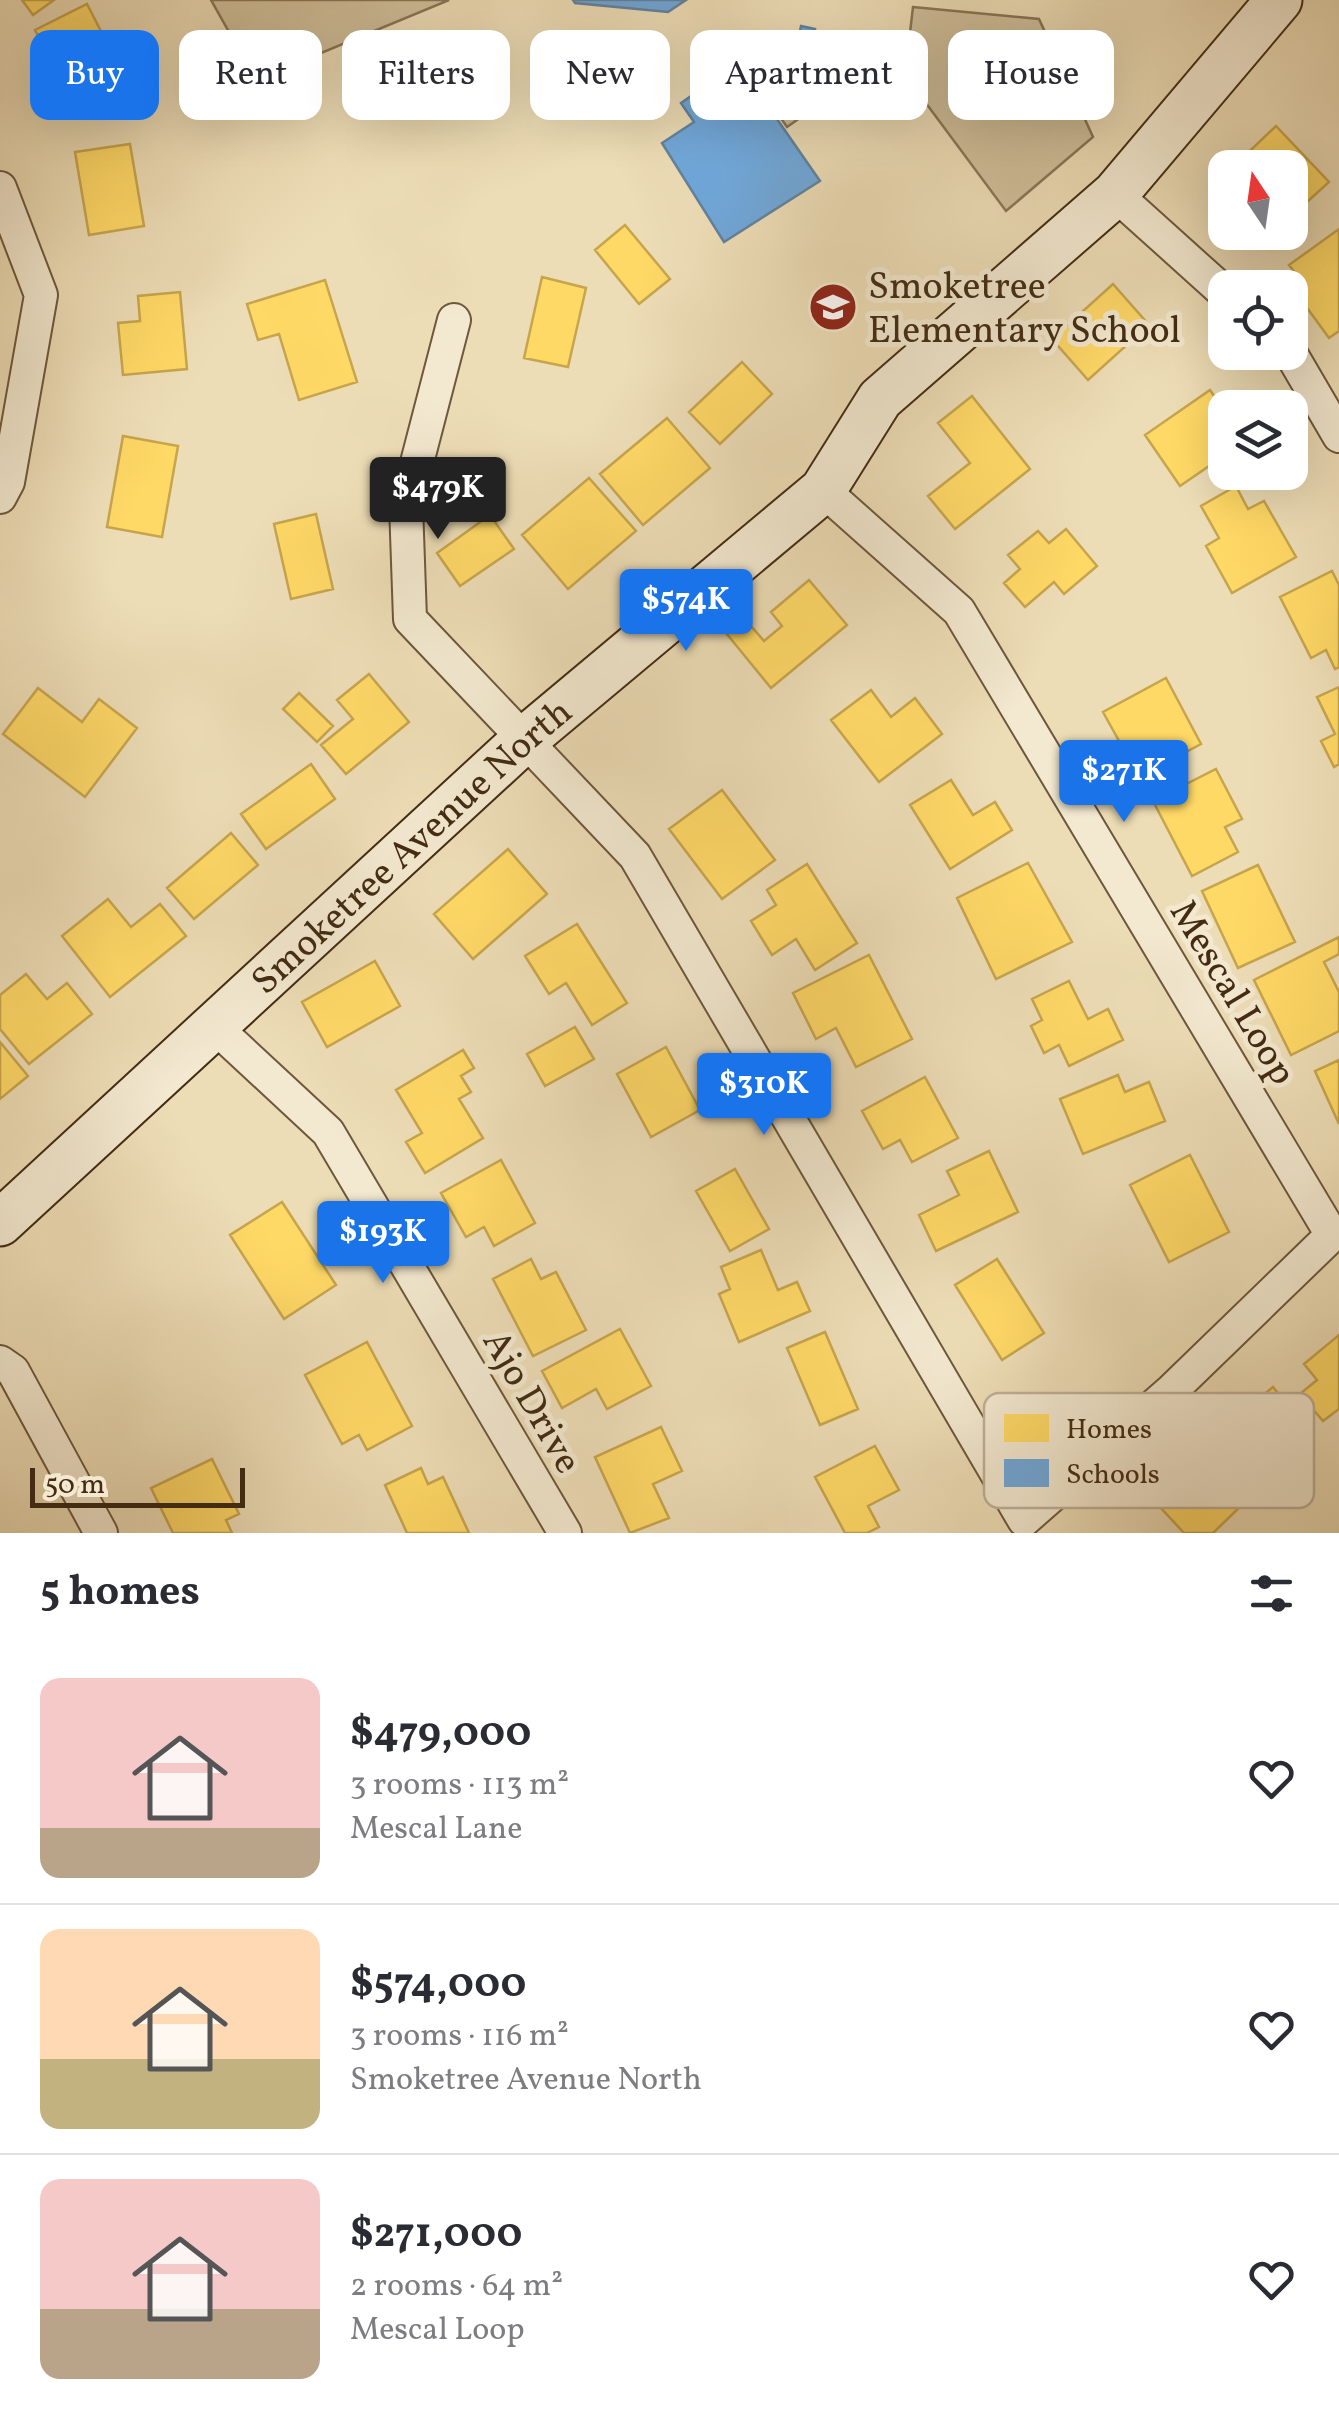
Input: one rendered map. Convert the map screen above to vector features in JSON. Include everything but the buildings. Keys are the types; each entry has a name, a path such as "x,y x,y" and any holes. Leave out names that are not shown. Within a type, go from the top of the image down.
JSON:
{"street":[{"name":"Smoketree Avenue North","path":"0,1224 523,741 823,490 880,399 1115,194 1279,0"},
{"path":"0,188 41,295 8,482 0,497"},
{"path":"1115,194 1208,278"},
{"path":"454,320 406,505 410,620 523,741"},
{"path":"1300,370 1339,436"},
{"name":"Mescal Loop","path":"823,490 959,611 1332,1235 1169,1393"},
{"name":"Mescal Loop","path":"523,741 635,856 984,1452"},
{"name":"Ajo Drive","path":"215,1026 328,1132 564,1533"},
{"path":"0,1362 13,1371 101,1533"},
{"name":"Mescal Loop","path":"1017,1508 1024,1520 1038,1508"}],"shaded area":[{"path":"211,0 449,0 377,30 342,30 342,44 322,53 322,30 228,30"},
{"path":"913,7 1039,19 1044,30 948,30 948,120 1085,120 1093,137 1006,211 928,106 928,30 910,30"}],"place":[{"name":"Smoketree Elementary School","path":"833,307"}]}
